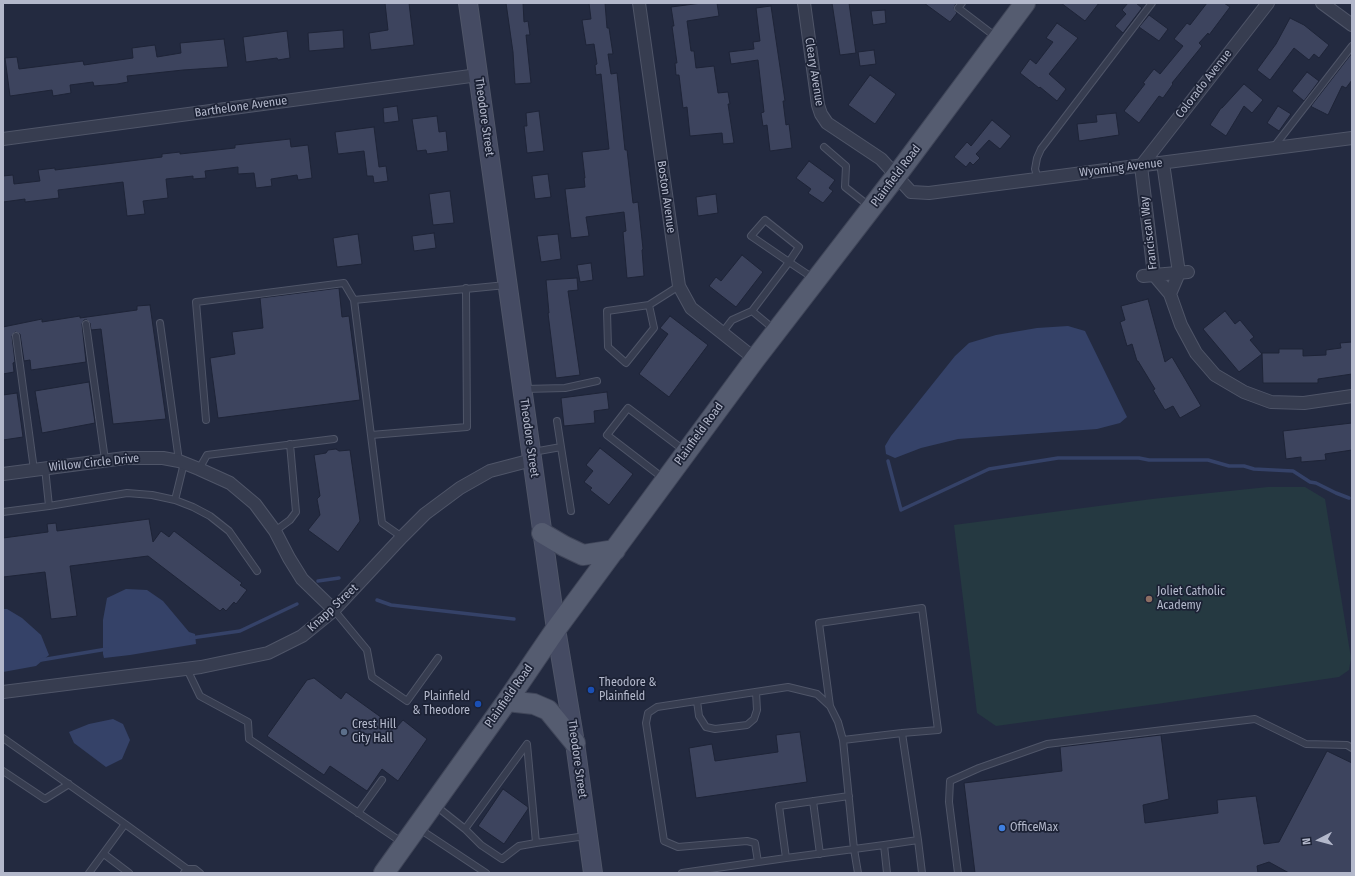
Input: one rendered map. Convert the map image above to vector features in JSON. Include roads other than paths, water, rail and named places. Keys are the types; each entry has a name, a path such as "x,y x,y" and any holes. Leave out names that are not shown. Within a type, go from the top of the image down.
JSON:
{"main road":[{"name":"Theodore Street","path":"468,3 542,533 575,743 593,873"},
{"name":"Plainfield Road","path":"384,873 507,701 556,629 754,358 872,208 1025,3"},
{"path":"542,533 583,555 615,550"},
{"path":"507,701 534,704 548,710 575,743"}],"street":[{"name":"Boston Avenue","path":"639,3 679,286 691,308 754,358"},
{"name":"Cleary Avenue","path":"804,3 818,105 821,114 827,123 880,159 896,176"},
{"name":"Colorado Avenue","path":"1141,166 1268,3"},
{"path":"1322,3 1352,25"},
{"name":"Barthelone Avenue","path":"3,138 478,75"},
{"name":"Wyoming Avenue","path":"896,176 911,192 929,193 1352,138"},
{"name":"Franciscan Way","path":"1163,163 1183,273"},
{"name":"Franciscan Way","path":"1141,166 1149,275 1170,294 1181,325 1196,353 1215,375 1244,392 1271,402 1304,403 1352,396"},
{"path":"1149,275 1183,273"},
{"path":"1170,294 1183,273"},
{"name":"Knapp Street","path":"3,692 187,669 268,653 302,636 334,610 425,514 460,488 490,471 532,456"},
{"name":"Willow Circle Drive","path":"3,474 125,458 163,458 182,462 230,482 255,504 275,531 302,579 334,610"}],"lane":[{"path":"962,3 958,8 999,39"},
{"path":"1038,179 1035,169 1037,158 1041,149 1152,3"},
{"path":"1273,148 1352,46"},
{"path":"824,147 846,166 845,187 872,208"},
{"path":"722,333 732,320 752,311 789,262 799,247 765,220 751,236 789,262 816,280"},
{"path":"206,420 196,302 344,283 354,300 382,523 402,537"},
{"path":"354,300 508,284"},
{"path":"649,305 654,328 626,363 608,347 607,311 649,305 679,286"},
{"path":"371,435 467,427 466,288"},
{"path":"752,311 776,331"},
{"path":"160,323 182,462 175,500"},
{"path":"86,324 105,460"},
{"path":"16,336 39,469 49,506"},
{"path":"522,389 565,388 597,381"},
{"path":"666,480 607,435 628,408 686,452"},
{"path":"557,421 572,511"},
{"path":"199,469 207,455 334,438"},
{"path":"275,531 290,520 296,512 290,444"},
{"path":"532,456 561,447"},
{"path":"3,512 127,493 152,495 175,500 210,516 229,531 257,572"},
{"path":"843,740 938,730 922,608 819,623 830,706 838,722 843,740 854,849 858,873"},
{"path":"334,610 368,650 372,678 407,701 438,658"},
{"path":"187,669 200,696 248,722 249,739 405,844"},
{"path":"758,862 755,843 747,841 678,847 664,840 646,723 648,713 657,707 788,687 817,694 830,706"},
{"path":"697,701 699,716 706,727 715,729 747,725 754,719 757,710 756,692"},
{"path":"958,873 949,802 950,781 979,768 1047,744 1255,719 1306,744 1347,745 1352,748"},
{"path":"902,733 922,873"},
{"path":"3,738 126,824 185,871 195,869 200,873"},
{"path":"465,829 527,744 536,843"},
{"path":"3,771 45,799 69,784"},
{"path":"358,813 382,780"},
{"path":"786,858 779,806 849,796"},
{"path":"813,801 820,854"},
{"path":"433,804 465,829 481,845 502,859 519,846 588,835"},
{"path":"89,873 126,824"},
{"path":"417,827 486,873"},
{"path":"682,873 918,840"},
{"path":"884,845 887,873"},
{"path":"104,854 129,873"},
{"path":"738,865 739,873"}],"water":[{"path":"1068,326 1085,331 1127,417 1120,423 1097,429 958,439 921,448 895,458 886,454 885,446 891,436 955,356 969,343 996,335 1037,328"},
{"path":"126,589 147,590 163,601 189,632 195,634 196,644 104,658 103,620 107,598"},
{"path":"3,609 7,609 22,618 41,635 49,655 36,666 3,672"},
{"path":"113,719 123,724 130,740 122,759 106,767 74,743 69,732 89,724"}],"waterway":[{"path":"888,461 901,510 989,469 1058,458 1208,460 1229,466 1293,471 1310,482 1316,483 1349,498"},
{"path":"318,581 339,578"},
{"path":"377,600 391,605 514,619"},
{"path":"191,638 240,631 297,604"},
{"path":"41,660 107,649"}],"place":[{"name":"Joliet Catholic Academy","path":"1149,599"},
{"name":"Theodore & Plainfield","path":"591,690"},
{"name":"Plainfield & Theodore","path":"478,704"},
{"name":"Crest Hill City Hall","path":"344,732"},
{"name":"OfficeMax","path":"1002,828"}]}
